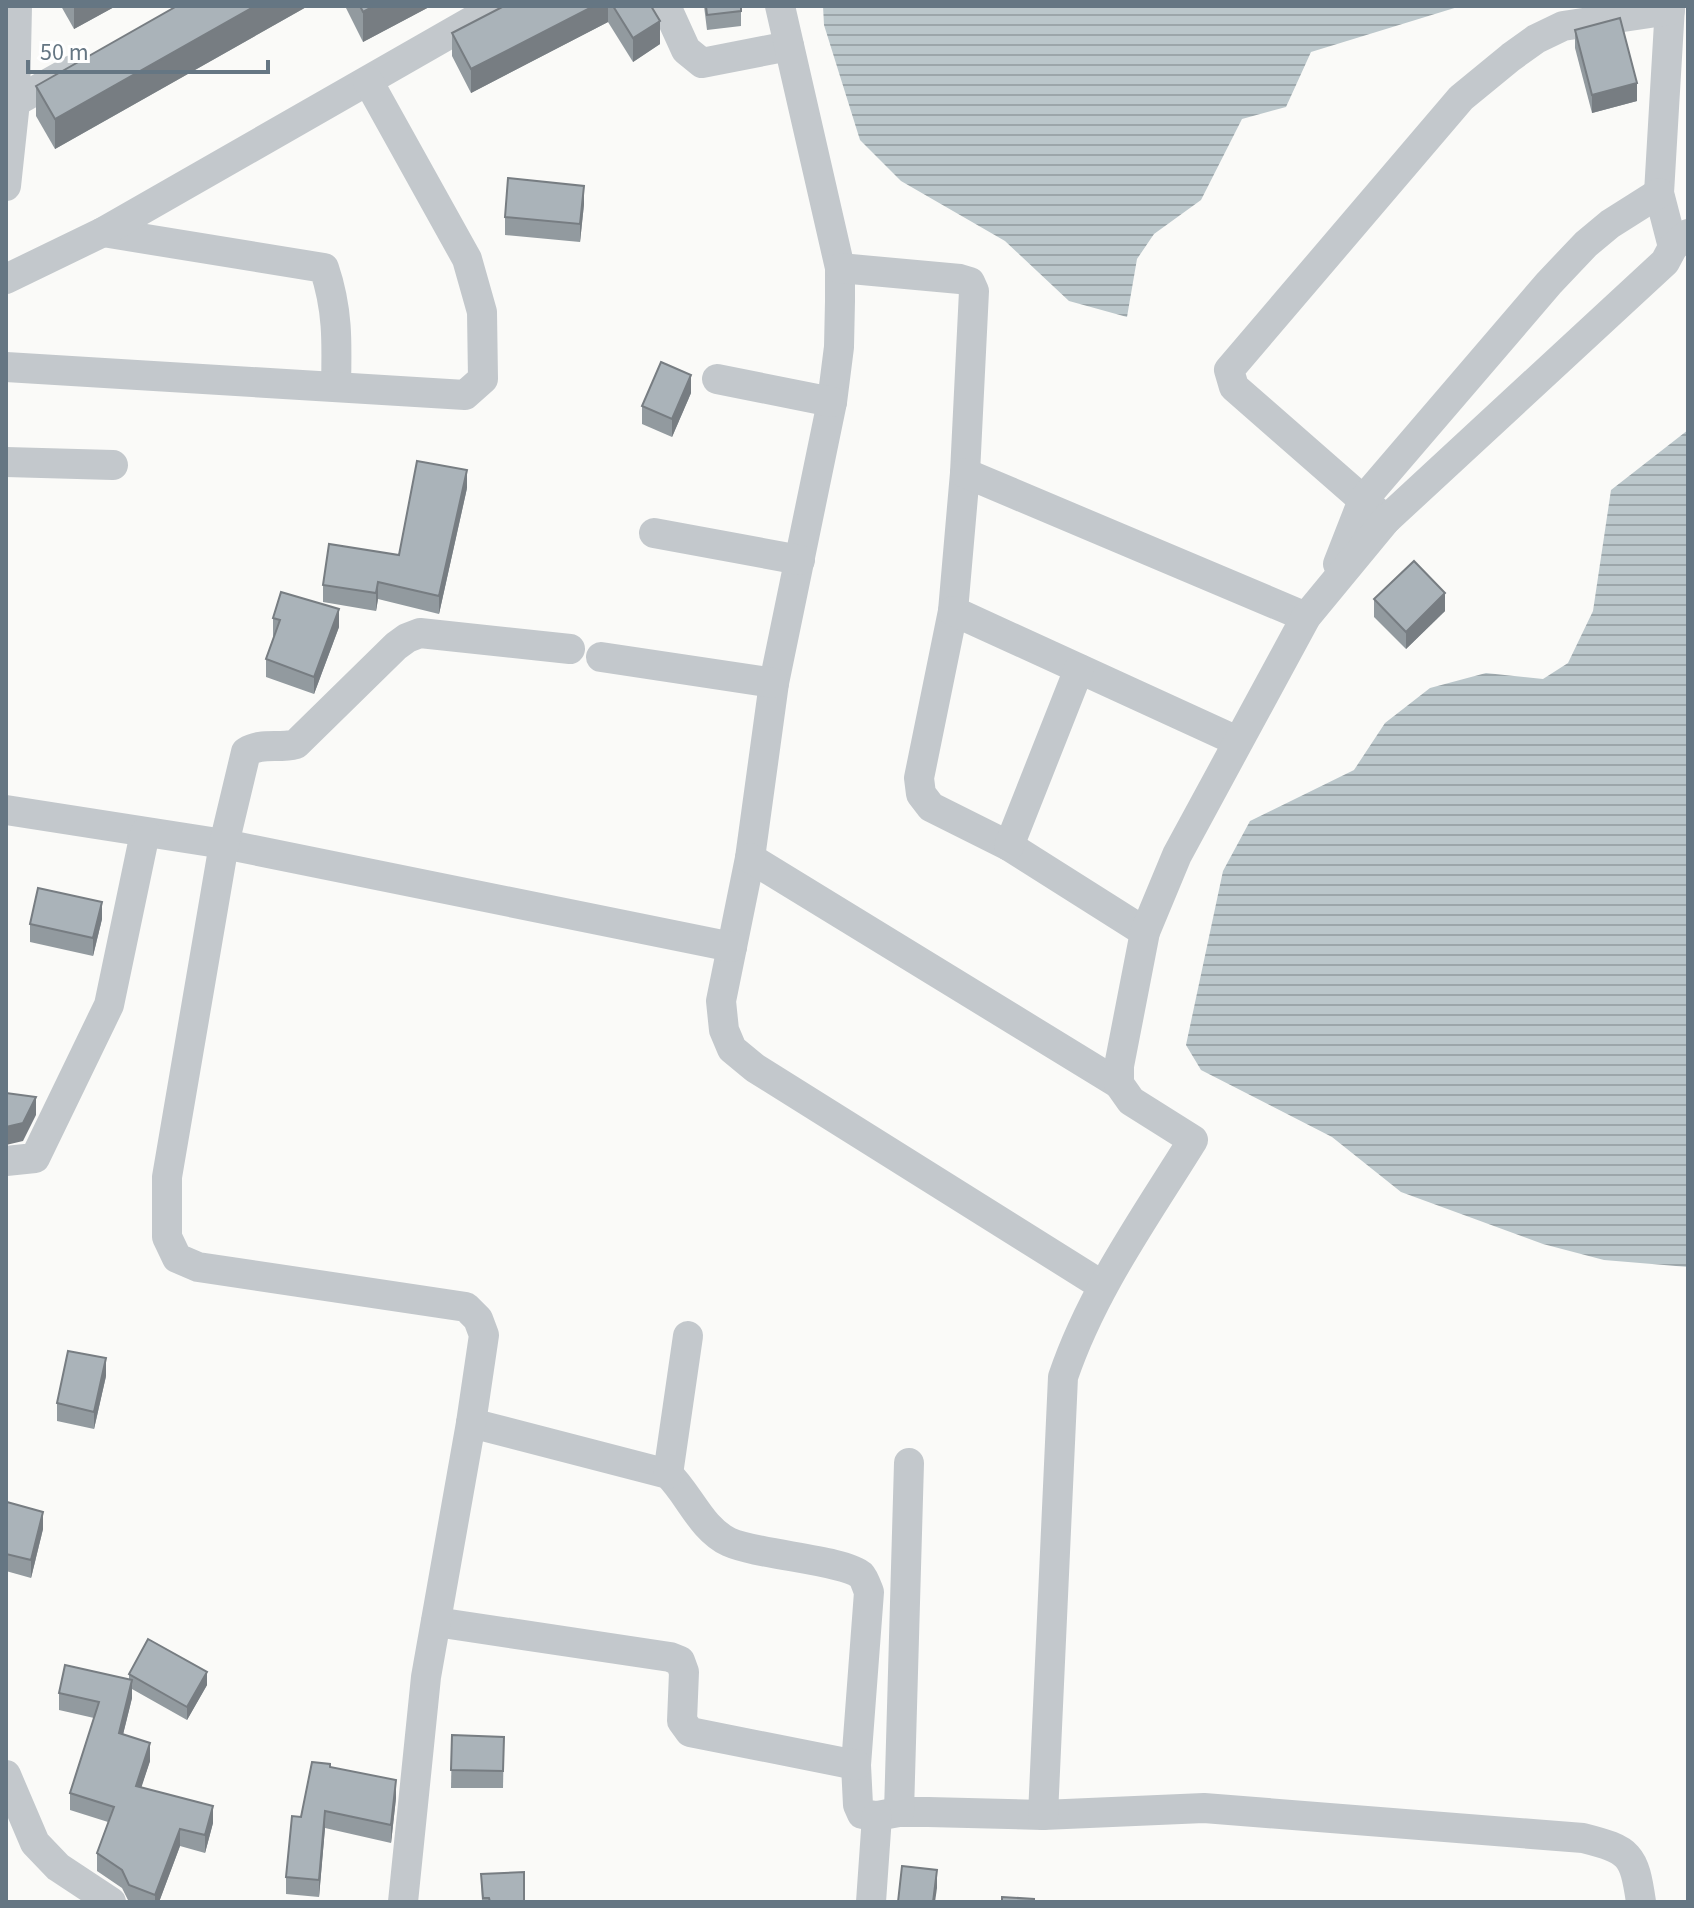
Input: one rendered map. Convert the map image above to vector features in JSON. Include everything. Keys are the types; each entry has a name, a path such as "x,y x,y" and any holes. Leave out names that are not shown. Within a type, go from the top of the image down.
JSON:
{"street":[{"path":"6,186 15,102 17,6"},
{"path":"6,279 103,232 498,6"},
{"path":"666,6 686,50 702,63 789,46"},
{"path":"780,6 840,268 839,347 832,402 774,683 750,858 721,1001 724,1030 732,1049 755,1068 1103,1286"},
{"path":"1119,1084 1119,1066 1145,932 1177,855 1306,617 1386,520 1665,262 1680,240 1659,193 1676,136 1670,8 1563,26 1536,39 1461,98 1229,370 1234,387 1386,520"},
{"path":"15,102 93,57"},
{"path":"6,367 465,395 483,379 482,312 467,259 368,81"},
{"path":"1329,589 1363,500 1586,244 1610,224 1659,193"},
{"path":"103,232 324,268 333,296 337,328 336,386"},
{"path":"840,268 960,279 970,282 974,291 965,473 953,611 919,778 921,794 931,807 1009,846 1145,932"},
{"path":"717,379 832,402"},
{"path":"6,462 113,465"},
{"path":"965,473 1306,617"},
{"path":"654,533 800,560"},
{"path":"953,611 1237,741"},
{"path":"403,1902 426,1677 484,1335 478,1319 466,1307 198,1267 177,1258 167,1237 167,1177 224,844 246,752 257,745 286,747 296,744 407,638 420,633 570,649"},
{"path":"601,657 774,683"},
{"path":"1009,846 1079,669"},
{"path":"6,810 224,844 732,947"},
{"path":"6,1161 35,1158 109,1005 145,833"},
{"path":"750,858 1119,1084 1131,1101 1193,1140 1103,1286 1073,1349 1062,1391 1043,1815"},
{"path":"668,1474 688,1336"},
{"path":"471,1423 668,1474 683,1489 710,1527 726,1540 751,1550 845,1568 861,1575 869,1592 856,1765 858,1805 862,1814 1043,1815 1204,1808 1583,1838 1619,1847 1636,1868 1641,1902"},
{"path":"871,1902 888,1814 909,1463"},
{"path":"436,1622 670,1657 680,1661 684,1672 682,1721 690,1732 856,1765"},
{"path":"6,1775 35,1843 58,1867 111,1902"}],"shaded area":[{"path":"823,6 1461,6 1311,52 1286,107 1242,119 1201,200 1154,234 1137,259 1127,317 1069,301 1005,241 901,181 860,140 824,25"},
{"path":"1688,430 1688,1267 1604,1260 1543,1244 1401,1192 1332,1137 1201,1070 1186,1045 1223,871 1250,821 1354,770 1385,723 1430,688 1486,673 1543,679 1568,663 1593,611 1611,490"}],"building":[{"path":"177,6 255,6 55,119 36,86"},
{"path":"360,6 374,6 363,12"},
{"path":"504,6 594,6 471,69 452,33"},
{"path":"613,6 651,6 660,21 633,38"},
{"path":"706,6 741,6 741,11 707,15"},
{"path":"1620,18 1637,83 1592,95 1575,30"},
{"path":"508,178 584,186 580,224 505,217"},
{"path":"661,362 691,375 672,419 642,406"},
{"path":"417,461 467,470 439,596 378,582 376,593 323,585 329,544 399,555"},
{"path":"1414,561 1445,593 1406,632 1374,599"},
{"path":"281,592 339,609 314,677 266,659 280,620 273,618"},
{"path":"38,888 102,902 93,938 30,924"},
{"path":"6,1093 36,1097 23,1123 6,1127"},
{"path":"68,1351 106,1358 94,1412 57,1403"},
{"path":"7,1502 43,1512 31,1560 6,1554"},
{"path":"148,1639 207,1672 187,1707 129,1674"},
{"path":"65,1665 132,1680 119,1733 150,1743 136,1786 213,1806 205,1835 180,1829 155,1895 129,1885 122,1870 97,1853 114,1807 70,1793 99,1702 59,1693"},
{"path":"452,1735 504,1737 503,1771 451,1770"},
{"path":"312,1762 396,1780 391,1825 325,1811 319,1880 286,1877 292,1816 301,1817"},
{"path":"902,1866 937,1870 933,1902 898,1902"},
{"path":"524,1872 524,1902 490,1902 489,1898 483,1898 481,1874"},
{"path":"1002,1897 1034,1899 1034,1902 1002,1902"}]}
